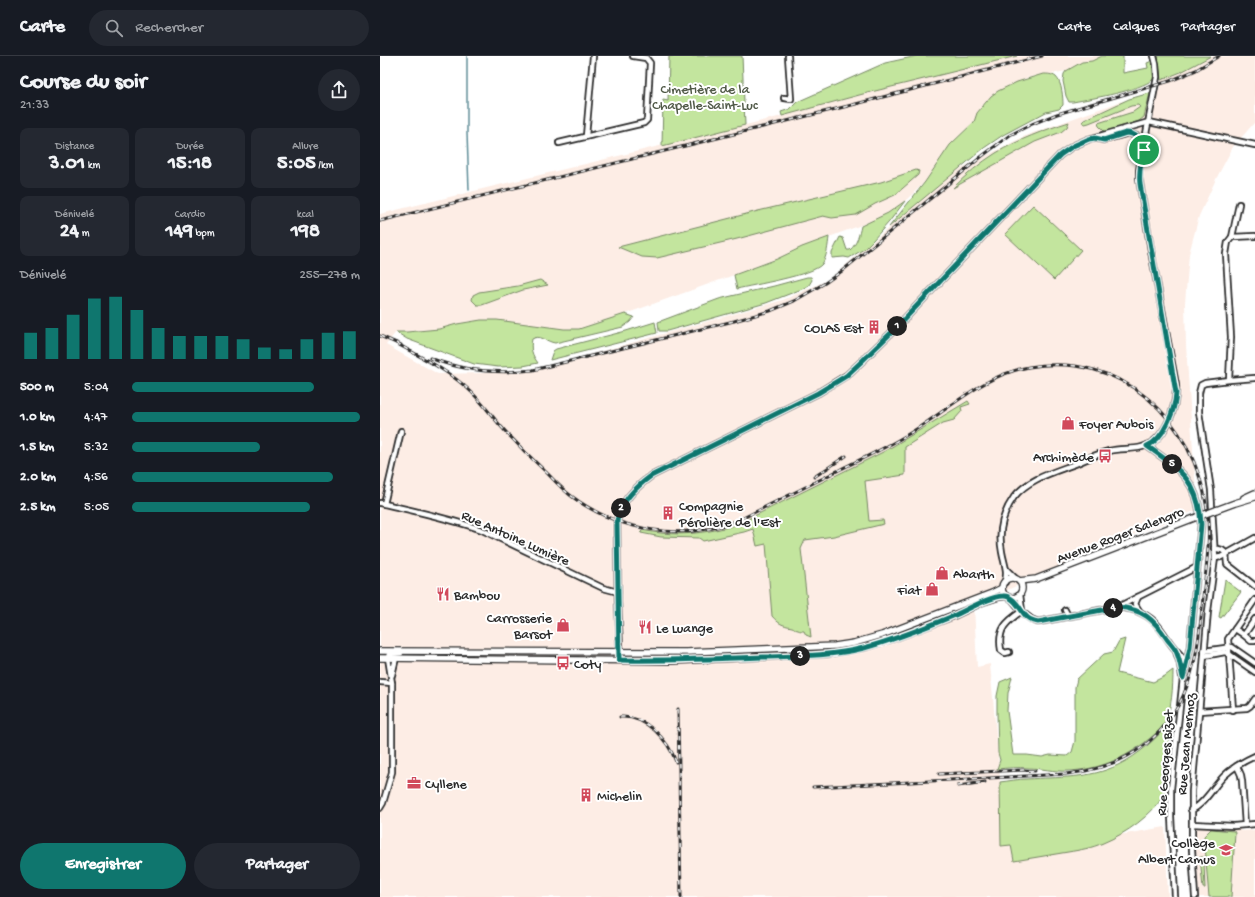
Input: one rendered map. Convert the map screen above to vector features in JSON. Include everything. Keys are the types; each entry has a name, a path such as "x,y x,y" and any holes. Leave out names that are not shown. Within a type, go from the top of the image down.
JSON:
{"main road":[{"name":"Avenue Roger Salengro","path":"1018,580 1036,579 1216,510 1255,493"},
{"name":"Avenue Roger Salengro","path":"1235,502 1255,497"},
{"path":"380,651 686,652 825,646 854,643 882,635 992,593 1002,588 1005,582 1010,578 1018,580 1022,584 1021,592 1016,597 999,597 983,602 948,618 895,638 850,651 808,655 688,660 380,658"},
{"name":"Avenue Roger Salengro","path":"1021,592 1036,579"},
{"path":"1002,588 1008,597"},
{"path":"619,660 620,652"}],"street":[{"path":"586,136 593,56"},
{"path":"560,143 644,123 647,120 650,63 646,58 633,56"},
{"path":"784,98 790,99 788,56"},
{"path":"1005,582 1007,570 1000,539 1002,518 1018,492 1045,475 1110,451 1147,446 1158,437 1166,426 1175,405 1176,393 1140,184 1140,170 1157,77 1154,56"},
{"path":"620,652 618,517 622,506 636,488 651,476 818,393 846,376 893,331 1060,155 1073,146 1149,122 1255,145"},
{"path":"1095,138 1104,140 1129,133 1138,138 1142,143 1144,150"},
{"path":"1240,204 1232,237 1228,242 1226,254 1231,337 1230,380 1255,378"},
{"path":"1232,237 1255,236"},
{"name":"Rue Jean Mermoz","path":"1195,897 1191,810 1208,611 1215,558 1211,490 1199,412 1199,393 1201,385 1205,383 1230,380"},
{"path":"382,503 401,431"},
{"path":"1147,446 1172,464 1184,475 1194,488 1199,504 1201,524 1190,643 1186,662"},
{"name":"Rue Antoine Lumière","path":"382,503 448,519 482,530 603,588 618,592"},
{"path":"1215,558 1220,557 1255,538"},
{"path":"1214,548 1222,550 1226,553"},
{"path":"1226,553 1227,564 1255,586"},
{"path":"1118,607 1197,567"},
{"path":"1007,570 1018,580"},
{"path":"1009,652 1005,653 1001,650 1001,634 1009,620 1022,611 1021,592"},
{"name":"Rue Georges Bizet","path":"1008,597 1028,618 1038,622 1118,607 1131,608 1140,612 1154,622 1186,662 1170,800 1175,897"},
{"path":"1138,597 1135,604 1140,612"},
{"path":"1233,710 1228,639 1255,600"},
{"path":"1065,610 1068,616"},
{"path":"1244,635 1255,619"},
{"path":"1235,629 1251,641 1255,641"},
{"path":"1176,651 1186,651 1190,643"},
{"path":"1204,653 1229,647 1255,663"},
{"path":"380,808 383,803 392,772 392,676 388,658 389,654 412,651"},
{"name":"Rue Georges Bizet","path":"1176,651 1183,678"},
{"path":"1204,653 1225,652 1255,672"},
{"path":"392,676 396,658"},
{"path":"380,682 392,683"},
{"path":"1199,711 1247,708 1255,699"},
{"path":"1191,810 1198,807 1224,775 1255,756"},
{"path":"1237,766 1242,775 1245,825"},
{"path":"1192,824 1255,824"}],"shaded area":[{"path":"1017,56 1102,56 1092,61 1082,62 1066,71 1027,78 998,91 991,96 977,113 974,122 950,145 925,182 905,201 875,220 802,247 777,259 734,275 579,329 564,329 497,320 481,320 439,329 396,332 386,345 438,374 528,372 783,300 830,279 950,174 1027,135 1119,102 1159,91 1161,80 1181,72 1211,56 1255,56 1255,122 1233,147 1216,179 1199,216 1189,254 1185,303 1186,345 1197,510 1107,545 974,605 977,667 990,664 1001,790 1002,846 1125,834 1165,827 1168,897 380,897 380,214 782,116 863,94"},
{"name":"Collège Albert Camus","path":"1198,827 1238,827 1241,831 1255,830 1255,897 1199,897 1195,830"}],"green space":[{"name":"Cimetière de la Chapelle-Saint-Luc","path":"669,56 742,56 745,125 662,146 663,100 668,101"},
{"path":"917,56 1017,56 863,94 782,116 781,112 790,109 797,102 885,63"},
{"path":"1102,56 1123,56 1123,73 1148,68 1147,63 1152,61 1155,70 1154,79 1138,87 1115,94 1069,102 1066,96 1063,81 1066,71 1082,62 1092,61"},
{"path":"1158,56 1211,56 1181,72 1161,80"},
{"path":"1043,74 1050,74 1056,77 1060,83 1063,105 1059,109 1046,112 1003,135 984,148 889,227 925,182 950,145 974,122 977,113 991,96 1017,82"},
{"path":"1150,93 1144,117 1139,121 1105,132 1098,123 1133,112 1140,107 1138,105 1131,106 1089,123 1085,124 1082,122 1129,99"},
{"path":"1069,122 1067,127 1061,132 1035,142 953,188 973,169 996,153 1031,136"},
{"path":"916,170 919,171 918,175 895,195 856,215 832,218 823,216 737,239 657,258 642,257 618,247 758,211 881,182"},
{"path":"905,201 889,222 864,249 849,258 832,258 832,253 840,237 843,238 847,250 850,250 856,242 861,226 888,213"},
{"path":"1033,205 1081,250 1054,280 1005,234"},
{"path":"829,237 825,258 822,264 817,268 796,276 737,289 734,275"},
{"path":"811,277 812,280 809,285 766,303 667,331 659,331 658,322 719,299"},
{"path":"540,280 548,285 523,290 482,305 477,305 472,300 473,295 479,292 518,286"},
{"path":"625,314 634,317 623,327 555,343 538,337 532,339 532,352 538,363 523,366 498,367 474,364 407,339 396,332 439,329 481,320 497,320 564,329 579,329"},
{"path":"655,322 657,333 550,360 553,351 556,349"},
{"path":"968,401 970,404 961,407 962,411 954,420 943,423 905,447 905,475 865,481 869,521 883,520 884,524 834,536 805,540 801,549 811,637 806,635 804,631 781,624 772,616 766,544 757,546 753,529 703,541 699,538 661,537 641,533 642,530 678,534 702,532 738,524 885,451"},
{"path":"1225,580 1241,592 1221,618 1219,617"},
{"path":"1125,639 1117,673 1153,682 1173,670 1169,712 1164,724 1159,730 1140,746 1121,758 1100,766 1062,771 1024,768 997,769 1000,760 998,753 997,696 1000,682 1012,677 1008,693 1007,711 1013,755 1042,757 1050,755 1067,756 1072,752 1075,741 1075,687 1077,679 1104,654 1113,652 1119,641"},
{"path":"1171,721 1165,794 1153,810 1138,823 1112,839 1090,848 1014,861 1011,845 1001,846 1000,782 1020,779 1085,775 1107,770 1126,761 1140,751"},
{"path":"1211,829 1234,831 1235,833 1231,897 1209,897 1206,862 1204,862 1205,888 1203,888 1200,857 1206,857 1204,836"}],"waterway":[{"path":"467,56 469,190"}],"railway":[{"path":"380,221 848,106 1042,56"},
{"path":"430,358 468,369 507,372 533,370 770,311 794,301 842,271 1010,135 1057,114 1170,81 1196,70 1219,56"},
{"path":"380,336 401,345"},
{"path":"396,343 442,369 459,381 477,398 500,426 570,495 589,508 609,518 652,530 674,532 696,531 718,527 739,520 889,445 920,427 979,386 1012,371 1029,367 1063,365 1094,370 1123,381 1148,399 1169,421 1187,447 1199,477 1207,509 1208,542 1201,622 1195,660 1183,696 1174,713 1163,728 1150,741 1135,752 1103,767 1085,771 1066,774 813,787"},
{"path":"814,477 846,456"},
{"path":"678,709 681,897"},
{"path":"620,717 630,717 639,720 655,730 668,745 676,762"},
{"path":"939,774 1023,770 1035,771"},
{"path":"958,786 985,782"}],"place":[{"name":"COLAS Est","path":"874,327"},
{"name":"Foyer Aubois","path":"1068,423"},
{"name":"Archimède","path":"1105,456"},
{"name":"Compagnie Pérolière de l'Est","path":"668,513"},
{"name":"Abarth","path":"942,573"},
{"name":"Fiat","path":"932,589"},
{"name":"Bambou","path":"443,594"},
{"name":"Carrosserie Barsot","path":"563,625"},
{"name":"Le Luange","path":"645,627"},
{"name":"Coty","path":"563,663"},
{"name":"Cyllene","path":"414,783"},
{"name":"Michelin","path":"586,795"},
{"name":"Collège Albert Camus","path":"1226,850"}],"route":[{"path":"1129,133 1138,138 1142,143 1144,150 1139,178 1176,385 1176,400 1173,412 1166,426 1158,437 1147,446 1172,464 1184,475 1194,488 1201,513 1190,647 1183,678 1176,651 1159,627 1140,612 1131,608 1118,607 1038,622 1028,618 1011,598 1006,596 983,602 935,624 895,638 850,651 826,654 672,661 619,660 617,521 621,508 640,484 651,476 818,393 846,376 893,331 1060,155 1073,146 1089,139 1095,138 1104,140 1129,133"}]}
